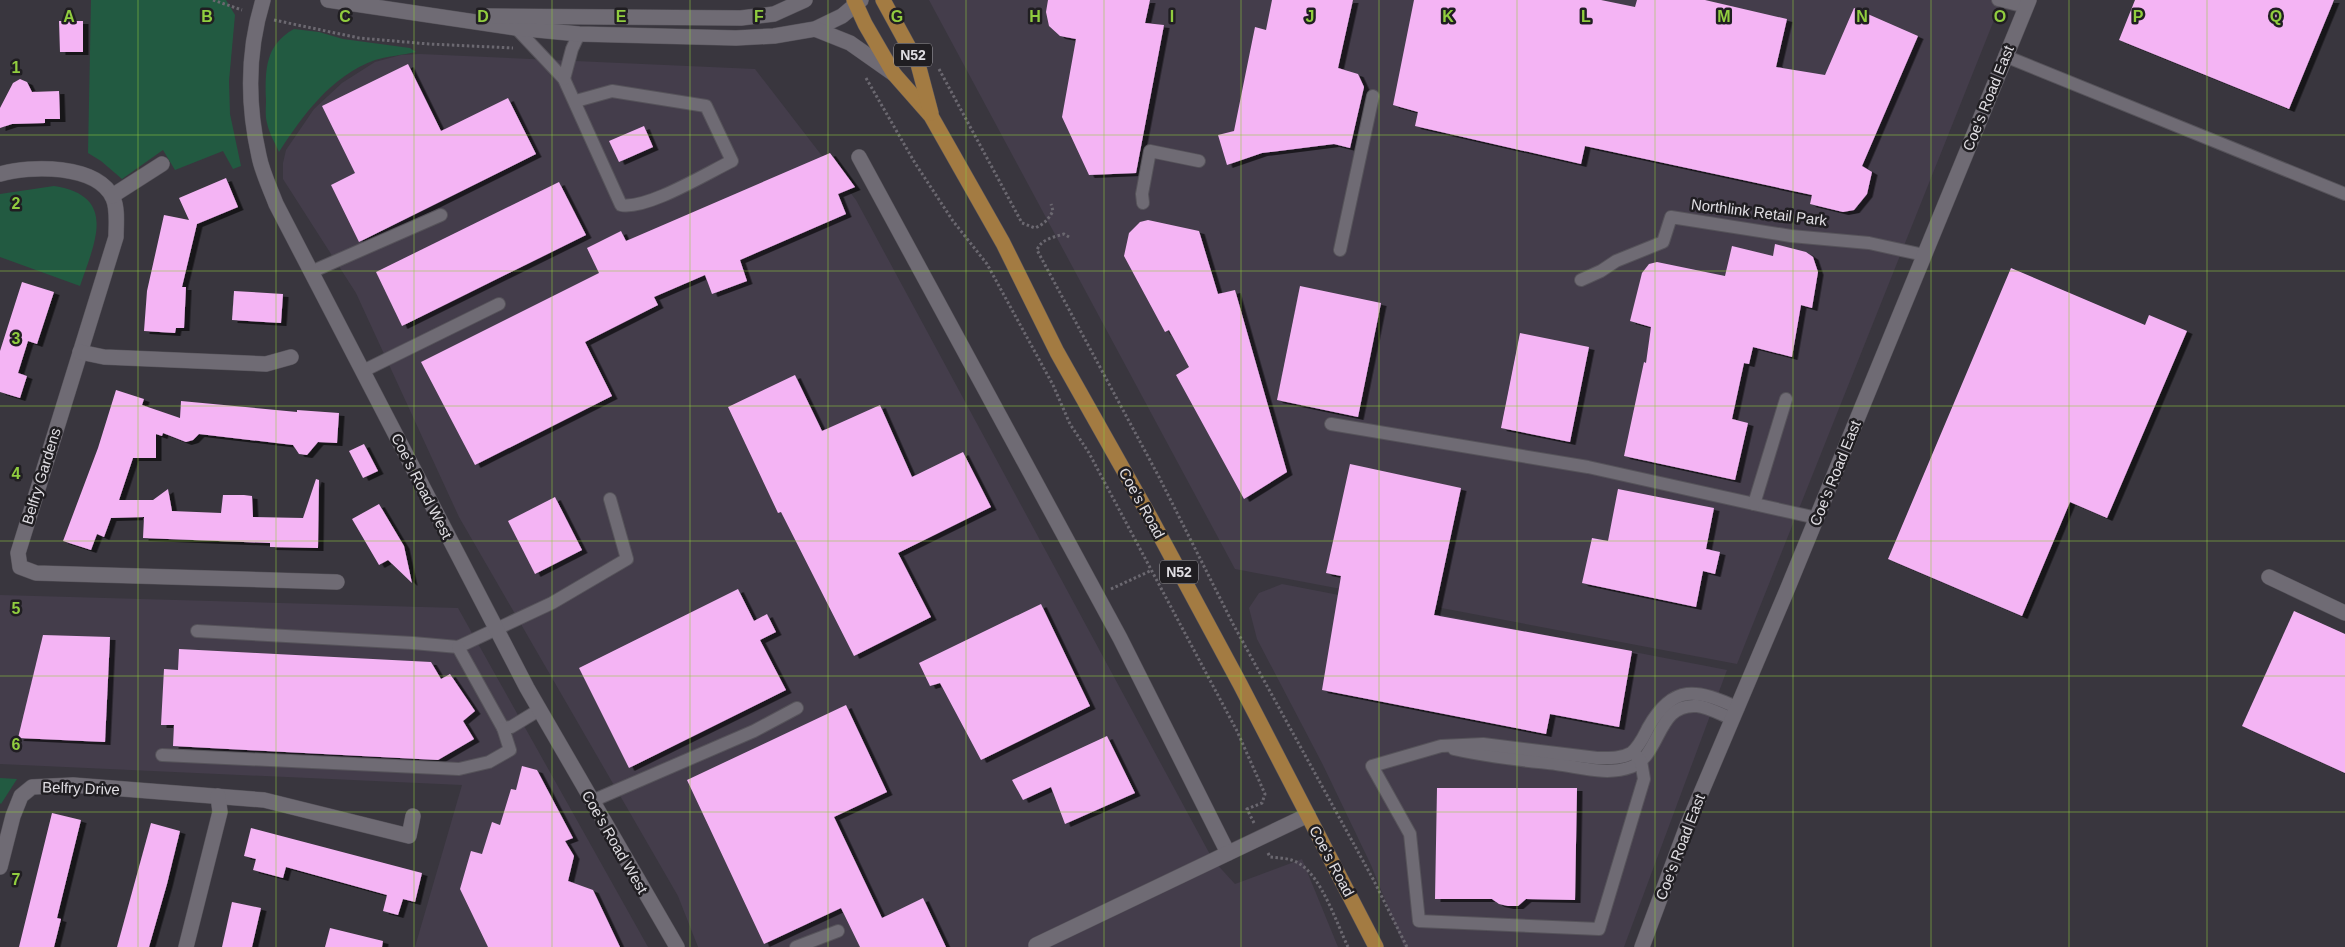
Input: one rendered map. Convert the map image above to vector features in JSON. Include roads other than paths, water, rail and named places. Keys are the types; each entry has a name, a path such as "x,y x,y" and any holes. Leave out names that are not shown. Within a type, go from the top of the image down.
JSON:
{"main road":[{"name":"Coe's Road","path":"883,0 918,64 931,116"},
{"name":"Coe's Road","path":"857,2 865,24 894,74 931,116 1003,244 1057,352 1150,517 1376,947"}],"street":[{"name":"Coe's Road West","path":"262,0 250,60 249,86 259,158 276,204 539,710 676,947"},
{"path":"328,0 363,7 442,16 516,28 579,34 736,38 774,36 815,29 842,16 857,2"},
{"path":"442,16 741,18 774,14 805,0"},
{"name":"Coe's Road East","path":"1642,947 1687,826 1817,518 2027,4"},
{"path":"815,29 850,43 894,74"},
{"path":"859,157 1097,595 1228,853"},
{"path":"0,174 54,168 84,174 112,196 162,164"},
{"name":"Belfry Gardens","path":"112,196 115,204 116,236 18,552 20,567 36,572 337,582"},
{"path":"80,352 104,357 266,364 291,357"},
{"path":"2269,577 2345,613"},
{"name":"Belfry Drive","path":"0,867 13,816 21,796 32,787 73,785 264,800 409,836 413,816"},
{"path":"186,947 220,812 218,796"},
{"path":"1036,945 1308,815"}],"lane":[{"path":"1998,0 2027,4"},
{"path":"516,28 564,79 576,101 621,205 632,207 663,195 732,161 706,106 612,91 576,101"},
{"path":"564,79 572,49 579,34"},
{"path":"2005,56 2344,189"},
{"path":"1340,250 1374,96"},
{"path":"1143,203 1142,194 1150,151 1198,162"},
{"path":"311,272 441,215"},
{"name":"Northlink Retail Park","path":"1581,280 1601,271 1616,261 1663,242 1671,217 1791,236 1869,243 1924,255"},
{"path":"363,371 499,304"},
{"path":"1754,504 1786,399"},
{"path":"1331,424 1588,467 1817,518"},
{"path":"197,631 413,642 458,647 552,603 627,559 610,499"},
{"path":"162,755 459,769 489,762 510,750 503,728 458,647"},
{"path":"1637,756 1644,779 1599,929 1420,921 1410,834 1372,766 1441,746 1482,756 1596,770 1615,770 1631,767 1637,756 1670,715 1682,707 1698,706 1735,713"},
{"path":"592,801 754,731 797,708"},
{"path":"503,728 511,727 539,710"},
{"path":"796,947 838,931"}]}
